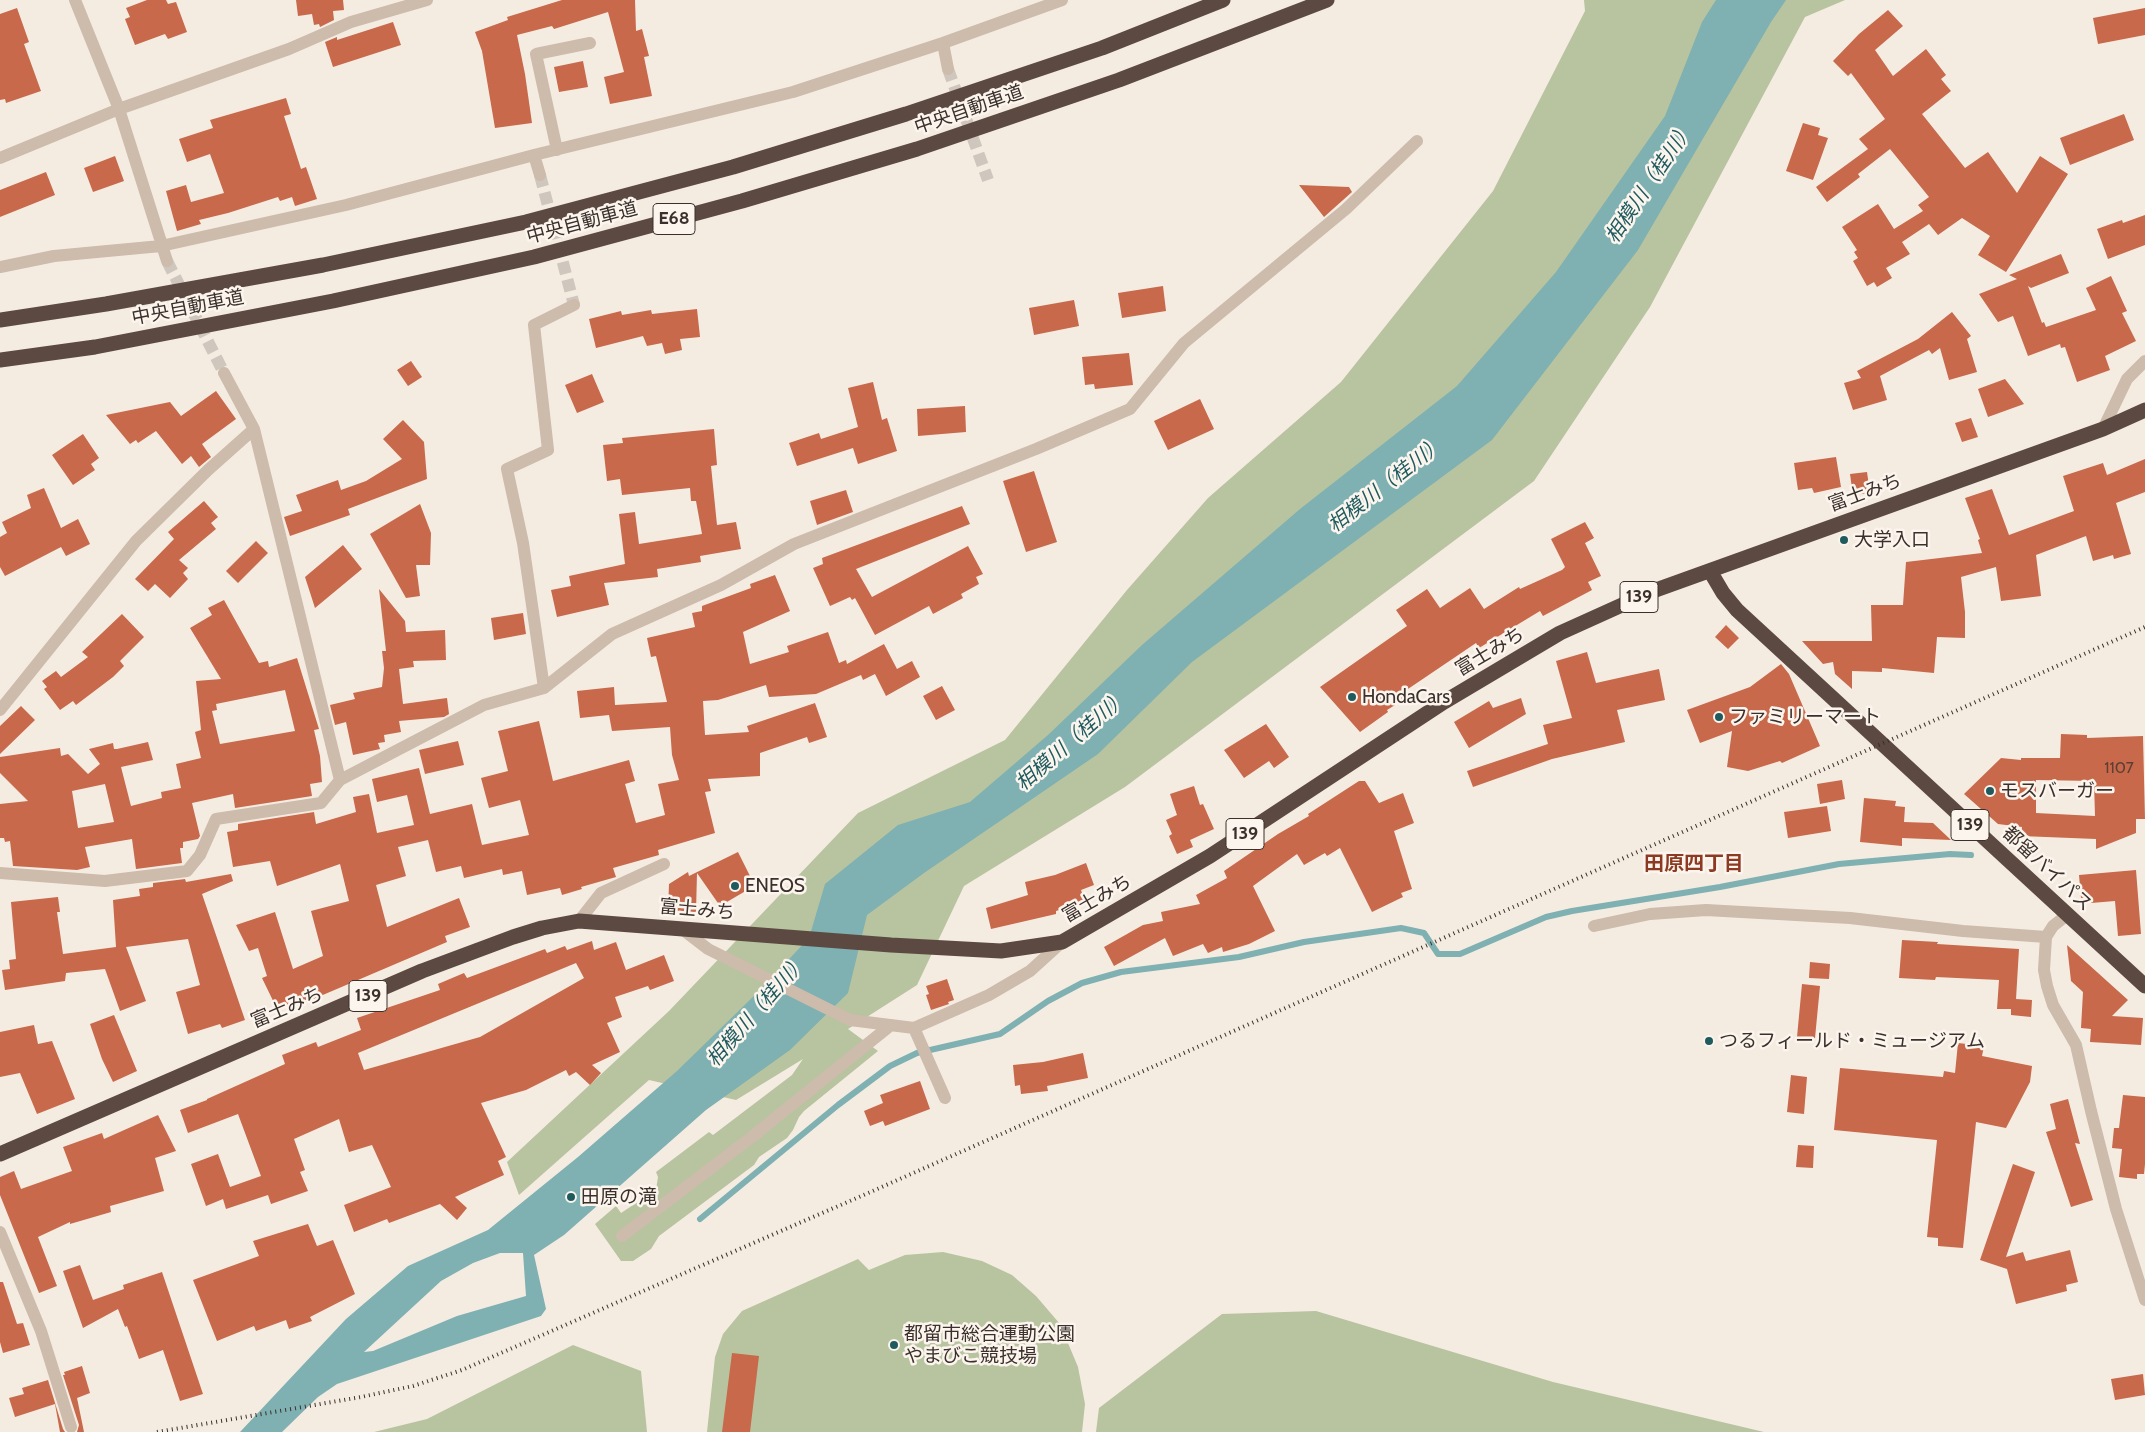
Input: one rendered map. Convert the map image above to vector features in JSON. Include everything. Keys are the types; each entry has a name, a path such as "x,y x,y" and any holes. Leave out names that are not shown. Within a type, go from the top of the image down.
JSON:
{"highway":[{"name":"中央自動車道","path":"0,320 106,304 323,265 554,214 733,167 906,114 1102,48 1223,0"},
{"name":"中央自動車道","path":"0,360 95,347 352,297 534,257 742,201 917,149 1119,80 1327,0"},
{"name":"富士みち","path":"0,1154 422,971 513,936 542,928 579,921 891,945 1001,951 1062,942 1210,856 1444,702 1560,633 1653,591 2103,429 2145,410"},
{"name":"都留バイパス","path":"1710,571 1723,593 1737,610 2145,986"}],"street":[{"path":"75,0 119,110 167,261"},
{"path":"0,158 119,110 288,49 351,22 427,0"},
{"path":"0,267 54,256 162,246 346,205 534,155 793,92 944,43 1062,0"},
{"path":"557,150 536,54 590,43"},
{"path":"944,43 948,69"},
{"path":"0,873 105,881 186,872 200,855 216,819 321,803 340,780 484,705 544,688 612,634 720,585 794,544 1036,449 1130,409 1184,343 1346,209 1417,141"},
{"path":"534,155 540,175"},
{"path":"544,688 523,543 507,469 548,450 534,325 574,305"},
{"path":"2103,429 2127,379 2145,361"},
{"path":"224,373 254,429 340,780"},
{"path":"0,710 136,541 208,470 254,429"},
{"path":"579,921 600,893 664,864"},
{"path":"1594,926 1650,914 1706,910 1850,918 1963,931 2046,937"},
{"path":"2067,915 2053,926 2046,937 2044,970 2047,986 2052,1005 2076,1045 2116,1209 2145,1300"},
{"path":"682,929 708,949 850,1020 914,1028 989,996 1030,970 1062,942"},
{"path":"622,1236 753,1136 891,1025"},
{"path":"914,1028 944,1098"},
{"path":"0,1232 41,1332 71,1427"}],"green space":[{"path":"1584,0 1845,0 1805,17 1650,307 1534,481 1125,787 964,886 917,985 848,1029 878,1051 804,1111 787,1138 759,1157 754,1165 659,1236 651,1249 633,1261 621,1261 595,1224 616,1206 621,1213 656,1190 658,1177 656,1172 709,1132 713,1135 792,1075 803,1059 736,1100 649,1080 519,1195 507,1162 669,1011 858,813 1005,740 1127,590 1208,498 1341,382 1493,191 1585,11"},
{"name":"都留市総合運動公園 やまびこ競技場","path":"943,1252 982,1261 1012,1275 1036,1296 1060,1324 1078,1367 1085,1404 1082,1432 707,1432 715,1357 723,1334 742,1311 858,1259 869,1270 905,1255"},
{"path":"1316,1311 1553,1382 1764,1432 1096,1432 1099,1408 1222,1314"},
{"path":"573,1345 641,1371 647,1432 374,1432 427,1419"}],"water":[{"name":"相模川（桂川）","path":"1716,0 1786,0 1771,22 1638,250 1492,440 1192,662 1098,754 924,873 867,915 848,993 790,1050 706,1110 564,1235 534,1255 546,1309 541,1316 337,1384 318,1397 282,1432 240,1432 346,1319 408,1266 488,1230 578,1157 677,1071 758,992 809,938 825,884 898,825 970,802 1048,735 1142,645 1300,509 1457,386 1556,272 1665,116 1702,22","holes":["500,1253 523,1253 526,1296 457,1316 373,1351 364,1352 441,1281 473,1263"]}],"building":[{"path":"147,0 166,0 168,4 176,2 187,32 168,39 165,34 135,45 125,19 130,17 126,8"},
{"path":"296,0 343,0 344,10 333,11 334,20 320,27 319,24 314,25 312,14 298,16"},
{"path":"562,0 635,0 636,31 642,29 649,56 644,57 652,96 610,104 604,77 624,72 608,12 554,29 552,26 517,35 532,123 495,128 482,51 475,32 508,20 507,17"},
{"path":"17,8 29,42 24,44 41,91 6,103 5,99 0,100 0,14"},
{"path":"2145,8 2145,35 2098,44 2093,18"},
{"path":"1888,10 1903,26 1875,50 1893,76 1926,49 1946,75 1941,79 1951,91 1922,114 1965,168 1988,152 2017,193 2040,156 2068,174 2006,272 1978,255 1990,236 1962,218 1938,235 1929,224 1902,242 1910,254 1886,268 1892,278 1877,287 1874,282 1867,286 1853,261 1858,258 1854,252 1857,250 1842,227 1878,204 1894,229 1923,211 1918,205 1929,197 1890,149 1858,174 1860,177 1827,202 1816,187 1868,149 1859,139 1885,119 1851,73 1848,76 1833,61 1859,34"},
{"path":"393,22 401,45 333,67 325,42"},
{"path":"583,61 588,87 559,92 554,67"},
{"path":"286,98 291,114 284,116 301,169 306,167 317,199 295,206 292,197 280,201 278,197 199,220 201,224 177,231 166,191 186,185 191,202 224,193 210,154 187,162 179,139 213,128 210,120"},
{"path":"2124,114 2134,140 2070,165 2060,138"},
{"path":"1803,123 1820,128 1818,135 1828,138 1813,180 1786,171"},
{"path":"115,156 124,181 93,192 84,168"},
{"path":"46,172 55,195 0,217 0,190"},
{"path":"1299,185 1349,187 1352,192 1324,217"},
{"path":"2145,215 2145,245 2108,259 2097,229 2122,220 2123,223"},
{"path":"2061,254 2069,273 2031,288 2028,286 2042,323 2044,322 2046,327 2096,310 2086,288 2111,276 2127,311 2122,313 2136,341 2105,356 2110,370 2077,382 2065,347 2061,348 2060,344 2028,356 2013,316 1998,322 1979,294 2017,279 2009,275"},
{"path":"1163,286 1166,311 1122,318 1118,293"},
{"path":"1074,300 1079,326 1034,335 1029,308"},
{"path":"697,309 700,337 680,339 682,350 665,354 662,343 647,346 643,336 596,348 589,319 621,311 622,315 651,310 652,314"},
{"path":"1952,312 1971,336 1967,339 1977,372 1949,380 1940,348 1932,354 1929,350 1880,376 1887,400 1853,410 1844,383 1861,378 1857,371 1918,339"},
{"path":"1129,353 1133,385 1095,389 1094,384 1085,385 1082,357"},
{"path":"411,361 422,377 408,386 397,370"},
{"path":"592,374 604,402 577,413 565,385"},
{"path":"2005,379 2024,404 1988,417 1978,389"},
{"path":"873,382 882,420 887,418 897,451 858,464 853,448 797,466 789,443 819,433 821,439 858,427 848,388"},
{"path":"216,391 236,419 202,444 211,457 199,467 191,456 182,464 156,431 138,443 136,440 130,444 106,415 170,402 181,416"},
{"path":"1200,399 1214,429 1168,450 1154,421"},
{"path":"965,406 966,432 918,436 917,409"},
{"path":"1971,418 1978,437 1962,442 1955,423"},
{"path":"403,420 424,442 427,479 348,509 350,515 290,536 284,517 302,511 296,495 338,480 341,490 366,481 402,459 383,439"},
{"path":"714,429 717,465 711,466 717,525 736,522 741,549 700,556 701,562 657,569 658,577 604,583 609,605 557,617 551,590 571,586 569,576 625,564 619,514 635,512 639,544 702,534 696,501 691,501 690,488 622,495 620,479 607,481 603,445 623,443 622,438"},
{"path":"83,434 99,458 91,464 95,470 73,485 52,455"},
{"path":"1836,457 1841,487 1814,493 1812,488 1798,490 1794,463"},
{"path":"2145,459 2145,492 2116,503 2131,554 2114,559 2113,555 2093,561 2086,536 2036,555 2041,596 2001,601 1996,567 1961,577 1965,612 1965,638 1937,637 1934,673 1882,668 1882,672 1852,671 1852,689 1835,674 1833,662 1823,664 1802,641 1872,641 1871,605 1903,605 1906,562 1982,553 1978,540 1980,539 1965,498 1992,489 2009,535 2074,511 2063,476 2103,463 2107,475"},
{"path":"1034,471 1057,542 1026,552 1003,481"},
{"path":"1867,472 1870,493 1853,495 1850,474"},
{"path":"44,488 61,528 78,519 90,544 66,556 61,547 5,576 0,567 0,537 7,533 2,522 31,508 27,495"},
{"path":"846,490 853,512 817,525 810,501"},
{"path":"204,501 218,517 211,523 216,529 179,560 188,568 183,573 188,579 170,598 155,584 148,591 135,579 174,539 168,532"},
{"path":"420,504 431,533 430,565 416,565 420,596 406,598 370,534"},
{"path":"962,506 970,524 856,569 872,597 968,546 983,574 976,577 979,584 961,594 963,598 933,614 929,606 875,635 855,598 852,600 850,597 830,606 813,568 823,564 822,558"},
{"path":"1585,522 1594,538 1585,543 1601,576 1588,582 1592,590 1543,616 1540,611 1479,648 1476,643 1405,691 1408,697 1387,710 1388,712 1360,732 1320,687 1407,626 1396,610 1427,589 1440,608 1470,588 1484,609 1519,587 1520,589 1562,570 1565,567 1551,539"},
{"path":"256,541 268,553 238,583 226,571"},
{"path":"343,545 362,569 315,608 305,577"},
{"path":"775,575 790,611 743,632 750,664 789,652 787,646 828,632 839,663 846,660 847,664 884,644 897,669 912,661 920,677 886,696 875,674 863,680 861,675 816,694 769,697 766,685 718,700 703,701 705,735 749,732 747,726 815,703 827,737 809,743 807,737 760,753 760,776 708,779 711,791 705,792 715,833 658,850 659,855 613,868 616,877 581,887 582,889 562,895 560,888 527,895 522,871 503,875 502,869 464,878 461,866 436,872 428,840 398,847 406,876 376,885 387,927 459,898 470,927 445,936 447,942 304,1003 302,999 278,1011 262,978 267,976 258,948 249,951 236,925 275,912 293,969 323,956 311,911 349,901 340,864 277,886 270,861 233,867 227,832 238,830 238,824 314,812 316,824 356,812 353,797 369,794 377,833 414,825 407,795 377,802 372,779 419,768 430,814 472,804 482,845 529,835 520,800 489,808 481,778 508,771 498,731 539,721 553,781 629,760 635,781 625,784 636,823 665,815 658,784 679,780 672,755 670,727 612,731 609,715 580,718 577,691 614,687 615,705 667,702 656,656 651,657 647,638 695,627 692,613 702,611 702,606 751,588 750,584"},
{"path":"379,589 405,621 406,632 445,630 446,660 413,661 414,667 399,669 403,704 447,698 449,714 444,717 399,721 401,732 384,735 385,742 378,743 380,749 353,755 346,722 335,725 330,705 355,699 353,693 382,687 384,668 382,651 386,651"},
{"path":"224,600 259,663 268,661 269,667 297,658 319,729 314,730 320,756 322,782 310,784 312,796 235,808 233,794 192,803 200,836 198,839 183,842 183,848 180,848 182,863 136,869 132,839 85,847 90,867 77,870 13,866 10,841 5,842 4,838 0,838 0,804 28,801 0,773 0,757 60,748 61,756 68,754 88,774 100,764 89,749 113,743 114,749 117,749 148,742 153,760 121,767 131,806 162,798 161,792 181,788 176,764 201,758 195,732 201,730 196,681 221,679 190,628 212,615 208,608","holes":["285,690 295,731 220,744 212,711 217,710 216,704","105,784 114,822 78,828 72,791"]},
{"path":"523,613 526,634 494,640 491,618"},
{"path":"122,614 144,637 120,661 124,666 113,677 76,705 73,701 60,710 44,689 47,687 42,681 56,671 61,677 88,657 82,652"},
{"path":"1726,625 1739,638 1728,649 1715,637"},
{"path":"1587,652 1596,683 1659,669 1665,700 1617,710 1625,742 1552,759 1473,787 1467,771 1548,744 1543,725 1572,718 1556,661"},
{"path":"1781,664 1789,674 1820,746 1782,763 1780,761 1748,771 1727,767 1732,731 1700,743 1687,710 1750,687"},
{"path":"942,686 955,710 936,720 923,696"},
{"path":"1521,698 1526,714 1469,748 1454,722 1489,701 1493,708"},
{"path":"21,706 35,720 0,754 0,726"},
{"path":"1266,724 1289,757 1274,768 1269,761 1244,778 1224,750"},
{"path":"2061,734 2087,735 2087,738 2143,736 2145,819 2136,819 2136,833 2096,849 2096,839 2021,836 2022,827 1998,824 1964,794 2001,758 2021,760 2021,758 2060,758","holes":["2036,780 2094,781 2095,816 2036,813"]},
{"path":"458,741 464,765 425,774 419,750"},
{"path":"1842,780 1845,799 1820,804 1817,784"},
{"path":"1359,781 1365,781 1379,803 1403,793 1414,823 1394,831 1412,889 1401,893 1403,897 1372,912 1340,848 1327,856 1325,853 1304,865 1297,854 1253,886 1275,931 1249,944 1223,952 1222,947 1208,953 1203,944 1173,956 1165,938 1114,966 1104,947 1143,925 1163,921 1161,912 1200,904 1196,895 1227,878 1224,871"},
{"path":"1194,786 1200,805 1203,804 1214,829 1190,840 1193,847 1177,854 1169,836 1172,834 1166,820 1177,815 1170,794"},
{"path":"1864,798 1896,801 1895,806 1905,807 1904,822 1933,823 1951,840 1902,838 1902,846 1860,842"},
{"path":"1827,806 1831,831 1788,838 1784,812"},
{"path":"738,852 753,882 747,885 749,889 720,906 697,873 696,912 668,910 669,884 688,872 689,876"},
{"path":"1086,863 1094,885 1081,890 1085,902 1056,911 1056,914 991,929 986,908 1028,895 1025,882 1055,875"},
{"path":"2136,870 2141,934 2118,936 2115,901 2091,903 2091,897 2081,898 2079,875"},
{"path":"231,874 233,881 202,894 245,1020 222,1028 220,1024 188,1034 176,992 200,985 188,939 126,947 146,1001 120,1011 105,969 66,973 65,981 5,990 2,970 10,969 9,960 16,959 11,902 58,897 60,912 57,912 63,954 116,947 113,900 140,896 139,889 153,887 153,883 185,879 186,882"},
{"path":"1902,940 2019,949 2016,999 2032,1000 2031,1017 2011,1015 2011,1009 1997,1009 1999,980 1936,977 1935,980 1899,978"},
{"path":"592,941 594,950 616,942 626,970 664,955 674,981 650,990 648,986 615,997 622,1017 607,1023 620,1052 592,1065 601,1073 590,1085 576,1072 569,1076 566,1070 526,1090 481,1103 506,1157 498,1161 504,1175 455,1197 467,1208 457,1220 440,1204 389,1223 387,1219 354,1232 344,1205 391,1187 372,1145 349,1152 339,1119 294,1139 305,1170 300,1172 308,1191 271,1204 268,1195 226,1209 223,1199 206,1206 191,1164 218,1154 230,1187 261,1176 238,1114 188,1133 180,1110 207,1100 285,1064 282,1055 316,1042 318,1047 361,1030 357,1018 440,990 438,984 464,973 467,978 545,949 547,953 565,946 567,950","holes":["576,963 584,978 480,1037 364,1070 358,1053"]},
{"path":"2067,945 2128,1000 2112,1016 2143,1018 2141,1045 2090,1042 2091,1029 2081,1028 2083,992 2071,981"},
{"path":"1810,962 1830,964 1829,979 1809,978"},
{"path":"947,979 954,1000 948,1002 949,1004 931,1010 926,995 929,994 926,986"},
{"path":"1802,984 1820,986 1815,1038 1797,1037"},
{"path":"114,1015 137,1071 113,1082 102,1059 90,1024"},
{"path":"34,1025 38,1044 52,1041 75,1099 37,1114 20,1073 0,1077 0,1032"},
{"path":"1958,1043 1984,1046 1982,1056 2032,1066 2030,1082 2006,1128 1976,1122 1963,1248 1938,1246 1938,1238 1927,1237 1937,1140 1834,1130 1840,1068 1943,1077 1944,1071 1955,1073"},
{"path":"1083,1053 1088,1078 1047,1086 1048,1091 1021,1094 1020,1085 1015,1086 1013,1065 1043,1062"},
{"path":"1791,1075 1807,1077 1804,1114 1787,1112"},
{"path":"920,1081 930,1109 885,1126 883,1121 870,1126 864,1111 883,1103 880,1095"},
{"path":"2123,1095 2145,1097 2145,1164 2144,1174 2137,1174 2137,1179 2119,1177 2122,1149 2112,1148 2114,1128 2119,1128"},
{"path":"2068,1099 2080,1144 2075,1143 2093,1200 2071,1207 2046,1132 2056,1129 2050,1104"},
{"path":"158,1115 176,1151 155,1158 164,1191 110,1206 111,1212 70,1224 70,1222 38,1237 57,1286 39,1293 0,1195 0,1177 14,1171 21,1189 72,1171 63,1147 102,1133 104,1139"},
{"path":"1798,1145 1814,1146 1813,1168 1796,1167"},
{"path":"2013,1164 2035,1172 2006,1257 2023,1252 2026,1261 2070,1250 2078,1282 2066,1285 2067,1291 2016,1304 2007,1269 1980,1260"},
{"path":"308,1224 317,1246 333,1240 355,1294 310,1317 312,1321 289,1329 286,1320 256,1331 254,1326 217,1341 193,1280 259,1256 253,1241"},
{"path":"80,1265 93,1300 124,1289 123,1285 162,1272 203,1394 180,1401 163,1350 139,1359 127,1326 125,1327 118,1309 83,1328 63,1271"},
{"path":"0,1282 3,1282 17,1324 23,1323 30,1345 3,1353 0,1342"},
{"path":"732,1353 759,1356 750,1432 722,1432"},
{"path":"82,1366 90,1393 77,1398 84,1432 77,1432 79,1425 63,1375 65,1375 64,1372"},
{"path":"2143,1374 2145,1395 2115,1400 2111,1379"},
{"path":"48,1380 65,1432 60,1432 55,1404 15,1417 9,1398 24,1394 22,1388"}],"waterway":[{"path":"700,1219 838,1105 890,1066 917,1053 1000,1034 1048,1001 1082,983 1121,972 1239,957 1304,942 1401,928 1424,933 1438,954 1460,954 1546,917 1572,911 1720,887 1839,864 1950,854 1971,855"}],"tunnel":[{"path":"948,69 988,180"},
{"path":"540,175 574,305"},
{"path":"167,261 224,373"}],"railway":[{"path":"157,1432 361,1397 413,1386 462,1370 875,1190 2145,627"}],"place":[{"name":"大学入口","path":"1844,540"},
{"name":"HondaCars","path":"1352,697"},
{"name":"ファミリーマート","path":"1719,717"},
{"name":"モスバーガー","path":"1990,791"},
{"name":"ENEOS","path":"735,886"},
{"name":"つるフィールド・ミュージアム","path":"1709,1041"},
{"name":"田原の滝","path":"571,1197"},
{"name":"都留市総合運動公園 やまびこ競技場","path":"894,1345"}],"district":[{"name":"田原四丁目","path":"1694,864"}]}
